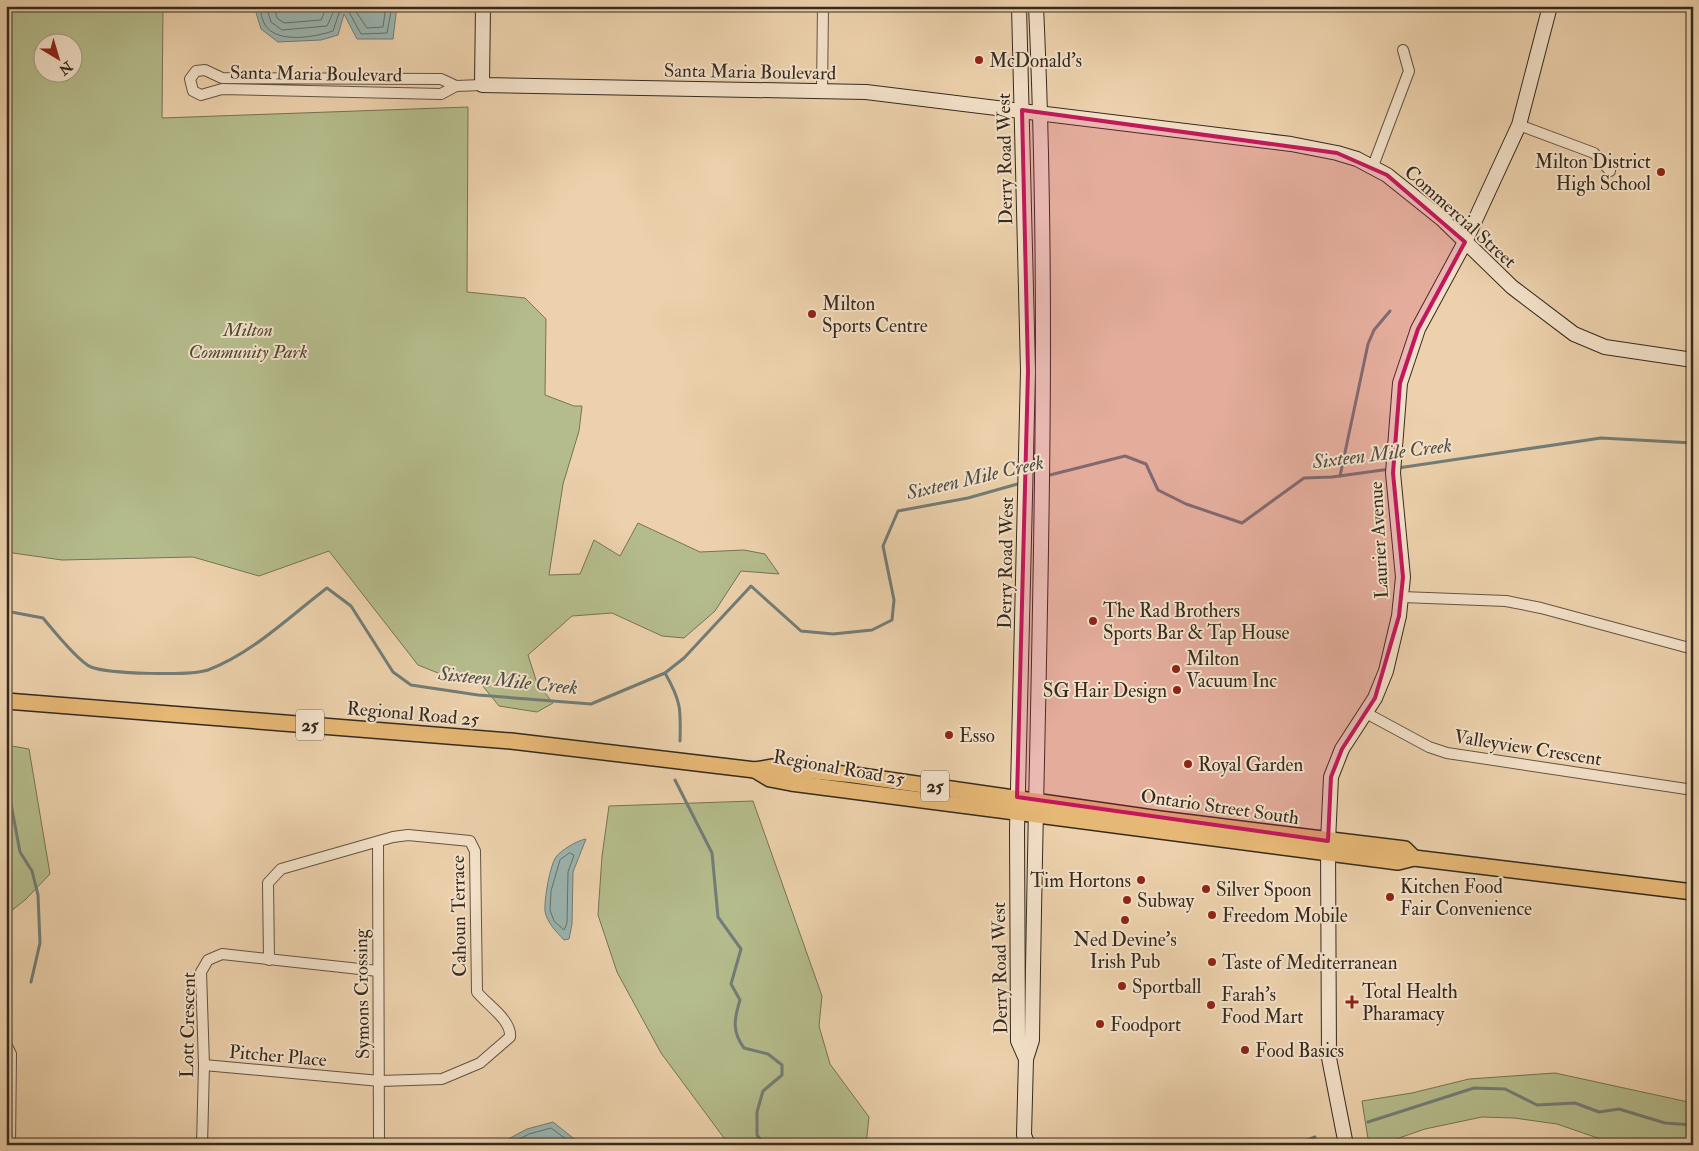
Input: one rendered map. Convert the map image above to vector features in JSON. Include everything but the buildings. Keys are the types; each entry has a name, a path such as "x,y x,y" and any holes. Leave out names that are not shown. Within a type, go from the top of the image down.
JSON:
{"main road":[{"name":"Regional Road 25","path":"6,701 511,742 755,770 773,767 854,775 1017,797"},
{"name":"Regional Road 25","path":"755,770 770,779 791,783 1037,816"},
{"name":"Ontario Street South","path":"1017,797 1328,847"},
{"name":"Ontario Street South","path":"1037,816 1328,847 1404,849 1414,858 1693,892"}],"street":[{"path":"482,85 483,6"},
{"path":"822,91 824,6"},
{"name":"Derry Road West","path":"1019,6 1028,371 1017,797 1018,1041 1026,1059"},
{"name":"Derry Road West","path":"1023,1141 1026,1059 1032,1040 1044,442 1041,114 1036,6"},
{"name":"Laurier Avenue","path":"1346,1145 1329,1058 1328,847 1332,777 1342,749 1366,713 1386,671 1395,642 1403,577 1395,496 1394,452 1400,383 1418,329 1465,242 1519,125 1550,6"},
{"path":"1373,166 1409,71 1403,50"},
{"name":"Santa Maria Boulevard","path":"456,86 442,79 222,78 200,70 193,74 190,83 193,91 201,95 222,90 441,94 456,86 482,85 822,91 889,94 1041,114"},
{"name":"Commercial Street","path":"1041,114 1337,152 1373,166 1415,196 1512,287 1574,334 1605,347 1693,360"},
{"path":"1519,125 1594,153 1610,170"},
{"path":"1402,597 1506,601 1541,608 1693,649"},
{"name":"Valleyview Crescent","path":"1366,713 1429,747 1447,753 1693,790"},
{"name":"Cahoun Terrace","path":"269,960 268,883 280,869 408,835 472,842 476,851 477,992 507,1024 510,1031 505,1043 480,1063 442,1079 380,1082"},
{"name":"Symons Crossing","path":"378,842 379,1145"},
{"name":"Lott Crescent","path":"202,1145 204,1066 201,972 204,964 215,956 222,954 378,971"},
{"path":"6,1044 11,1054 10,1145"},
{"name":"Pitcher Place","path":"204,1066 380,1082"}],"highlighted area":[{"path":"1022,110 1337,153 1387,175 1465,242 1418,329 1400,383 1393,473 1403,577 1399,616 1375,698 1342,749 1331,777 1328,841 1017,797 1028,371"}],"green space":[{"name":"Milton Community Park","path":"6,6 163,6 162,118 468,107 467,292 525,298 546,319 545,395 574,406 582,406 579,431 563,484 549,575 580,574 594,540 620,556 638,523 700,552 744,550 765,554 779,574 741,571 715,611 684,638 662,636 612,613 572,616 528,655 537,683 553,703 537,712 499,706 482,685 448,677 418,665 329,551 259,576 193,557 62,560 6,552"},
{"path":"1690,237 1693,237 1693,322 1688,321"},
{"path":"6,745 29,749 50,874 25,900 6,915"},
{"path":"753,801 822,996 819,1026 830,1064 869,1117 866,1145 735,1145 724,1138 661,1053 617,972 598,915 602,856 609,806"},
{"path":"1555,1073 1693,1103 1693,1145 1618,1145 1557,1124 1514,1118 1482,1117 1425,1129 1379,1145 1369,1145 1362,1101 1412,1093 1469,1079"}],"water":[{"path":"254,6 397,6 393,39 357,39 344,14 338,35 321,40 278,42 261,29"},
{"path":"586,839 573,872 572,924 569,939 564,940 550,923 545,911 545,899 550,875 558,854 574,843"},
{"path":"553,1122 582,1145 497,1145 527,1129"}],"waterway":[{"path":"1340,476 1368,344 1374,330 1390,311"},
{"name":"Sixteen Mile Creek","path":"1398,468 1601,438 1693,443"},
{"name":"Sixteen Mile Creek","path":"1046,476 1125,456 1146,464 1158,490 1186,504 1242,523 1304,478 1332,477 1390,469"},
{"name":"Sixteen Mile Creek","path":"6,611 43,618 73,652 91,667 131,673 168,674 199,672 225,663 256,644 327,588 351,606 393,672 411,685 478,695 591,704 665,673 684,658 751,586 801,631 833,634 872,630 892,620 894,600 883,546 898,511 968,498 1021,483"},
{"path":"665,673 679,706 680,741"},
{"path":"7,726 9,793 20,852 32,871 38,895 40,943 31,982"},
{"path":"675,780 712,853 718,917 741,949 731,984 740,1000 735,1019 737,1036 744,1048 768,1054 782,1065 782,1075 763,1091 757,1112 757,1135 765,1145"},
{"path":"1368,1122 1474,1088 1505,1089 1537,1105 1575,1103 1599,1112 1619,1109 1665,1123 1693,1125"},
{"path":"1295,1145 1315,1137"}],"place":[{"name":"McDonald's","path":"979,60"},
{"name":"Milton District High School","path":"1661,172"},
{"name":"Milton Sports Centre","path":"812,314"},
{"name":"The Rad Brothers Sports Bar & Tap House","path":"1093,621"},
{"name":"Milton Vacuum Inc","path":"1176,669"},
{"name":"SG Hair Design","path":"1177,690"},
{"name":"Esso","path":"949,735"},
{"name":"Royal Garden","path":"1188,764"},
{"name":"Tim Hortons","path":"1141,880"},
{"name":"Silver Spoon","path":"1206,889"},
{"name":"Kitchen Food Fair Convenience","path":"1390,897"},
{"name":"Subway","path":"1127,900"},
{"name":"Freedom Mobile","path":"1212,915"},
{"name":"Ned Devine's Irish Pub","path":"1125,920"},
{"name":"Taste of Mediterranean","path":"1212,962"},
{"name":"Sportball","path":"1122,986"},
{"name":"Total Health Pharamacy","path":"1352,1002"},
{"name":"Farah's Food Mart","path":"1211,1005"},
{"name":"Foodport","path":"1100,1024"},
{"name":"Food Basics","path":"1245,1050"}]}
